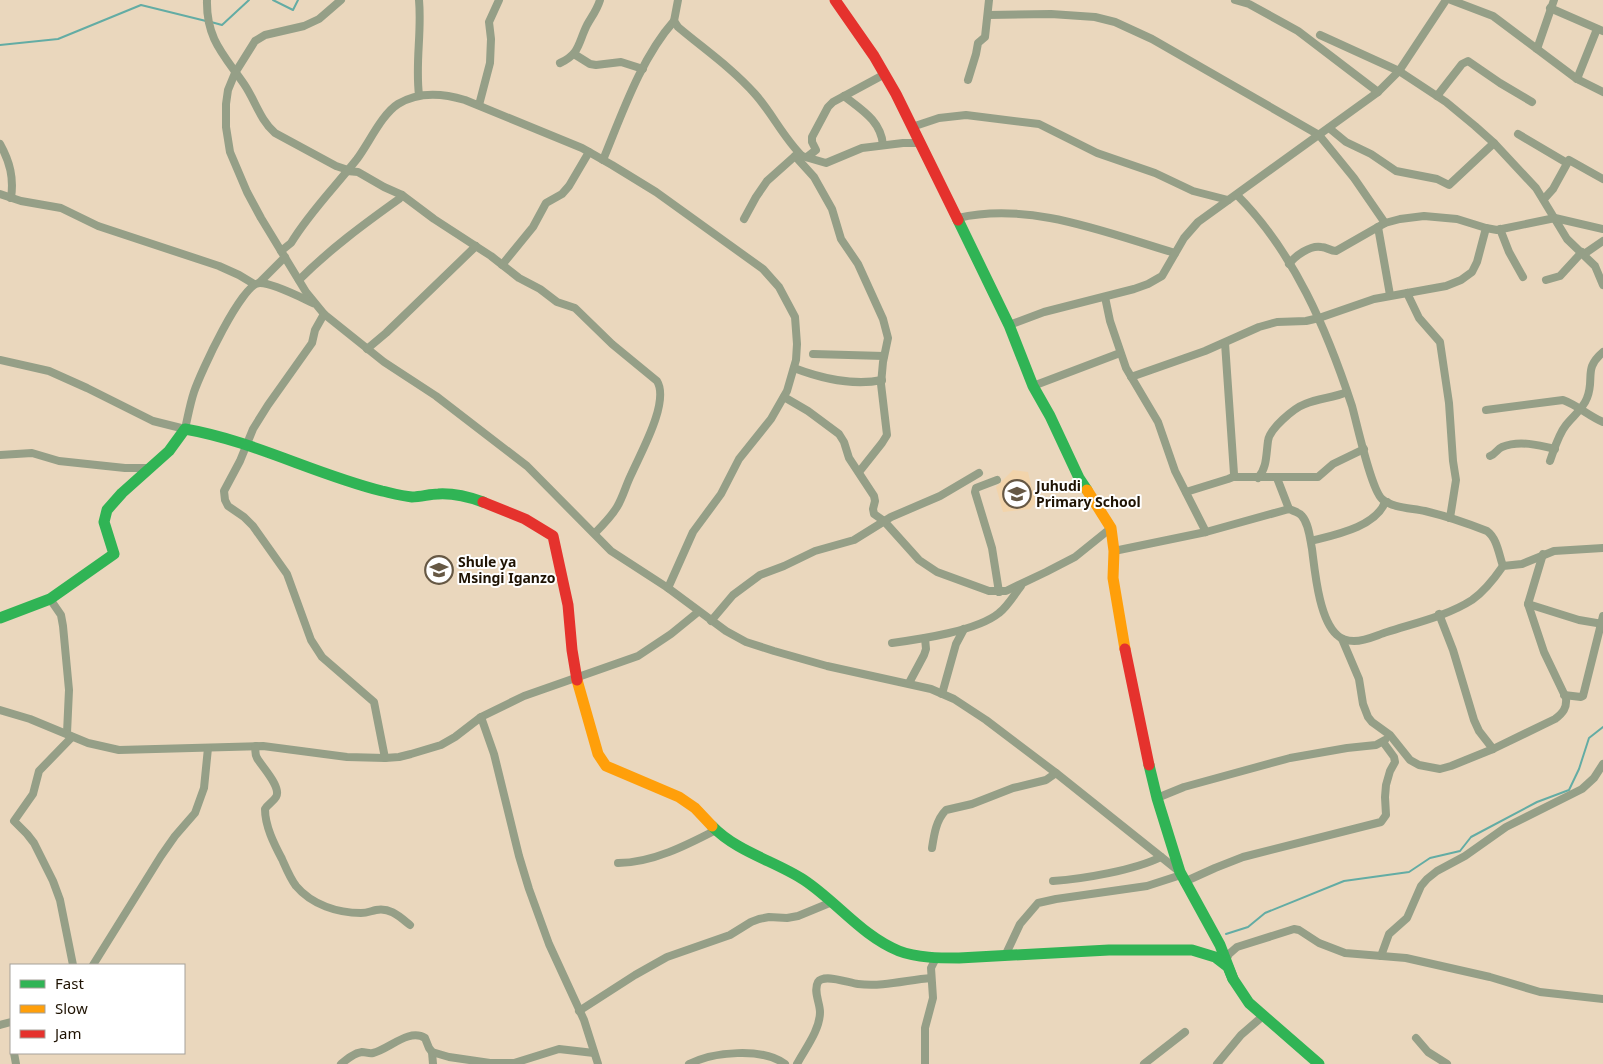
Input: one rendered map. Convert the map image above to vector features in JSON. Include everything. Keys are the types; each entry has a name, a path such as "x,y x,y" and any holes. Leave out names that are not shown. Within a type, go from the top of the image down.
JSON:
{"street":[{"path":"207,0 208,19 215,42 224,58 244,84 264,120 275,133 336,166 358,172 402,195 519,278 540,289 557,302 575,308 612,344 657,381 660,386 658,409 644,446 618,504 606,522 595,533"},
{"path":"341,0 319,18 304,26 272,33 260,38 249,49 235,73 228,90 226,104 226,127 230,152 261,218 299,280 324,314 397,372 443,401 520,460 611,551 668,588 710,621 736,637 774,652 827,666 909,683 942,694 967,707 1056,773 1182,876"},
{"path":"418,95 419,0"},
{"path":"479,105 490,63 491,38 489,22 499,0"},
{"path":"560,64 577,51 588,25 597,11 600,0"},
{"path":"603,160 643,70 660,37 674,21 678,0"},
{"path":"835,0 849,18 885,74 958,218 1009,325 1033,386 1050,416 1079,478 1111,528 1114,551 1113,578 1117,607 1156,798 1182,876 1217,938 1234,979"},
{"path":"968,80 978,44 985,37 990,0"},
{"path":"1235,0 1248,4 1298,31 1378,92"},
{"path":"1009,325 1044,312 1148,284 1157,279 1166,270 1190,230 1205,216 1237,195 1378,92 1399,71 1446,0"},
{"path":"1450,0 1493,16 1578,79 1603,92"},
{"path":"1537,49 1554,0"},
{"path":"1550,8 1600,30 1578,79"},
{"path":"988,15 1076,15 1114,22 1169,48 1319,135 1354,178 1381,225 1390,295"},
{"path":"674,21 678,28 727,67 752,90 769,112 814,177 832,209 841,239 854,256 878,307 888,338 882,380 887,435 859,472"},
{"path":"1320,35 1399,71 1437,96 1494,143 1536,188 1567,239 1599,271 1603,285"},
{"path":"574,54 590,64 604,65 621,62 643,70"},
{"path":"1437,96 1462,64 1468,61 1500,84 1532,102"},
{"path":"744,219 767,182 801,157 816,150 812,137 828,107 838,98 885,74"},
{"path":"0,618 50,600 114,554 114,547 103,518 122,494 170,450 185,429 194,392 228,319 247,291 257,283 283,254 393,107 418,95 452,96 479,105 550,134 603,160 680,209 763,269 779,287 795,317 797,344 794,368 784,396 771,420 739,459 723,490 693,532 668,588"},
{"path":"844,96 877,124 881,132 883,145"},
{"path":"912,127 939,118 966,115 1039,124 1108,157 1155,174 1193,191 1228,200"},
{"path":"1329,128 1346,142 1371,154 1396,171 1437,179 1449,185 1494,143"},
{"path":"1518,134 1567,163"},
{"path":"801,157 826,163 854,151 883,145 920,143"},
{"path":"0,144 11,170 12,188 10,198"},
{"path":"502,265 528,234 546,203 562,194 569,186 589,152"},
{"path":"1544,199 1569,160 1603,179"},
{"path":"0,194 10,198 61,208 98,226 219,266 257,283 287,291 315,304"},
{"path":"299,280 362,225 402,195"},
{"path":"1237,195 1263,224 1290,264 1319,318 1347,392 1376,489 1381,498 1387,502 1450,518 1490,533 1503,566"},
{"path":"958,218 990,214 1055,218 1175,253"},
{"path":"1290,264 1296,257 1312,248 1321,247 1331,251 1336,250 1381,225 1409,217 1434,216 1457,218 1486,228 1500,229 1555,218 1603,229"},
{"path":"1131,377 1182,360 1259,327 1277,322 1306,321 1369,300 1446,286 1469,275 1477,262 1486,228"},
{"path":"1500,229 1509,252 1523,277"},
{"path":"1546,280 1560,276 1583,253 1603,241"},
{"path":"367,349 476,246"},
{"path":"1407,293 1419,318 1440,342 1449,403 1456,480 1450,518"},
{"path":"1105,297 1120,353 1131,377 1158,422 1175,471 1206,532"},
{"path":"324,314 312,343 253,429 235,472 224,491 225,500 228,506 253,526 287,574 316,649 322,657 374,702 385,758"},
{"path":"1224,343 1233,477"},
{"path":"1550,461 1564,427 1581,410 1589,392 1591,368 1594,360 1603,352"},
{"path":"1033,386 1120,353"},
{"path":"813,354 884,356"},
{"path":"0,360 49,371 153,421 216,434 341,479 372,488 415,497 435,493 464,497 486,503 550,532 556,542 568,605 572,650 577,678 596,751 606,766 679,797 695,808 716,830 745,849 804,880 858,926 885,945 901,952 936,958 1110,950 1192,950 1215,957 1228,967 1249,1003 1319,1064"},
{"path":"794,368 818,376 850,381 867,383 882,380"},
{"path":"1258,478 1266,461 1268,439 1276,426 1299,406 1347,392"},
{"path":"784,396 839,434 850,458 874,496 874,514 884,521 907,550 928,567 977,587 999,592 1023,584 1075,557 1111,528"},
{"path":"1486,410 1556,400 1568,402 1603,422"},
{"path":"1490,456 1496,454 1500,448 1512,445 1529,444 1555,449"},
{"path":"1186,492 1233,477 1318,477 1332,464 1364,449"},
{"path":"0,454 32,452 64,462 125,468 151,468"},
{"path":"710,621 725,602 751,581 815,551 854,540 884,521 952,490 979,473"},
{"path":"1277,478 1289,509 1302,516 1307,526 1311,541 1316,582 1324,610 1330,626 1342,639 1359,679 1363,704 1368,717 1390,735 1410,760 1429,768 1440,769 1451,766 1493,749 1546,724 1561,714 1566,705 1564,694 1544,652 1528,604 1543,554"},
{"path":"997,480 976,488 975,492 992,548 999,592"},
{"path":"1311,541 1363,524 1378,513 1385,502 1387,502"},
{"path":"1114,551 1206,532 1289,509"},
{"path":"1342,639 1354,641 1367,639 1459,606 1483,591 1503,566 1522,564 1554,550 1603,548"},
{"path":"892,643 964,629 984,621 1000,612 1023,584"},
{"path":"50,600 61,615 63,626 69,690 69,735 39,770 33,794 14,821 28,834 34,843 53,880 60,900 73,964"},
{"path":"1528,604 1579,620 1602,621 1584,696 1564,694"},
{"path":"0,710 88,743 119,750 256,746 332,756 385,758 412,754 441,745 456,737 481,717 524,696 638,656 671,634 698,612"},
{"path":"1439,614 1453,650 1474,720 1479,731 1493,749"},
{"path":"942,694 956,644 964,629"},
{"path":"909,683 924,655 926,649 925,638"},
{"path":"481,717 494,754 519,856 529,888 549,944 579,1011 598,1064"},
{"path":"1156,798 1184,787 1290,758 1376,745 1383,742 1390,735"},
{"path":"1004,956 1020,924 1038,903 1056,898 1147,886 1215,868 1243,857 1380,822 1386,815 1386,790 1390,771 1395,762 1394,756 1383,742"},
{"path":"256,746 257,758 273,781 278,795 265,809 267,822 275,846 297,887 329,908 357,913 384,909 391,911 410,925"},
{"path":"94,964 161,856 195,813 204,788 208,748"},
{"path":"1382,956 1389,934 1407,918 1421,886 1427,879 1437,871 1465,856 1506,827 1582,789 1594,778 1603,764"},
{"path":"932,848 934,831 946,810 972,804 1013,788 1046,780 1056,773"},
{"path":"618,863 628,863 665,853 716,830"},
{"path":"1053,881 1129,868 1161,857"},
{"path":"579,1011 635,975 667,958 730,935 759,919 769,916 788,918 798,916 832,902"},
{"path":"1226,960 1229,954 1237,947 1294,929 1338,951 1353,955 1406,958 1459,969 1548,994 1603,999"},
{"path":"925,1064 925,1028 933,998 930,968 936,958"},
{"path":"797,1064 817,1026 820,1013 816,989 817,983 820,980 832,978 868,984 931,978"},
{"path":"1217,1064 1241,1035 1263,1016"},
{"path":"1144,1064 1185,1032"},
{"path":"341,1064 361,1052 373,1053 394,1042 412,1036 422,1036 432,1052 433,1064"},
{"path":"1416,1038 1428,1052 1447,1064"},
{"path":"432,1052 449,1057 500,1064 522,1061 560,1049 594,1053"},
{"path":"689,1064 715,1055 738,1053 776,1058 785,1064"}],"shaded area":[{"name":"Juhudi Primary School","path":"1013,470 1028,472 1032,489 1038,500 1030,509 1003,512 996,487"}],"waterway":[{"path":"211,22 222,25 249,0"},
{"path":"273,0 293,10 298,0"},
{"path":"0,45 58,39 141,5 206,21"},
{"path":"1226,934 1248,927 1265,913 1344,881 1409,872 1430,858 1460,851 1471,837 1537,802 1569,790 1579,769 1589,738 1603,727"}],"traffic: fast":[{"path":"958,220 1009,325 1033,386 1050,416 1079,478 1087,490"},
{"path":"0,618 50,599 114,554 104,522 107,510 122,493 169,451 185,429 235,441 332,476 382,491 412,497 450,494 483,502"},
{"path":"1149,765 1180,872 1220,945 1233,979 1249,1003 1319,1064"},
{"path":"712,826 744,850 804,880 873,937 899,951 929,957 959,958 1109,950 1192,950 1215,957 1228,967 1233,979"}],"traffic: slow":[{"path":"1087,490 1111,528 1114,551 1113,578 1125,649"},
{"path":"577,680 598,754 606,766 679,797 695,808 712,826"}],"traffic: jam":[{"path":"835,0 874,56 896,94 958,220"},
{"path":"483,502 525,519 553,536 568,605 577,680"},
{"path":"1125,649 1149,765"}],"place":[{"name":"Juhudi Primary School","path":"1017,494"},
{"name":"Shule ya Msingi Iganzo","path":"439,570"}]}
